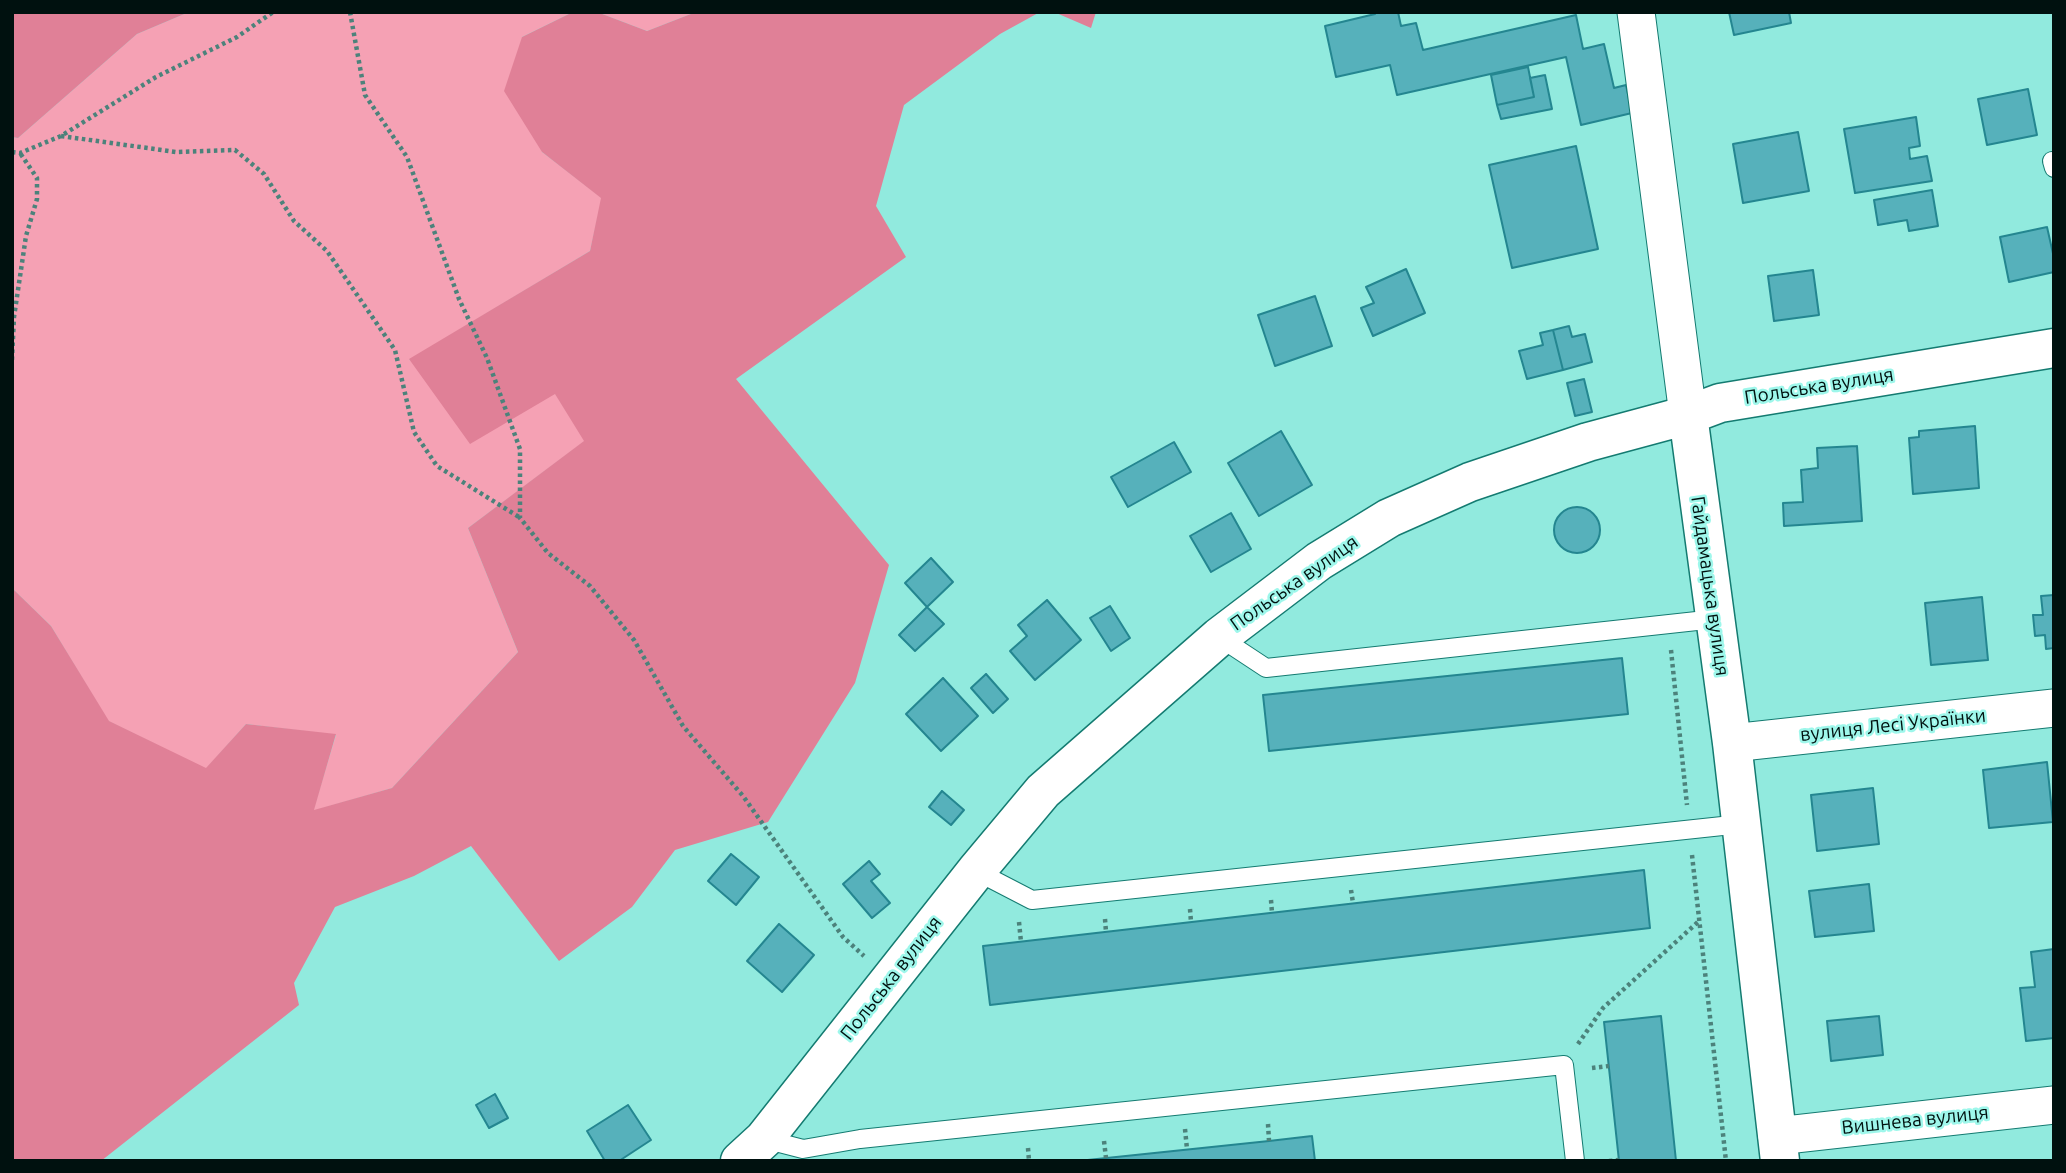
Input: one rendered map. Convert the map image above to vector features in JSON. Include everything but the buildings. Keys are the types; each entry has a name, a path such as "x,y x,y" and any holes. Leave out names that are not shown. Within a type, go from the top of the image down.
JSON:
{"street":[{"name":"Гайдамацька вулиця","path":"1636,12 1732,743 1779,1148"},
{"name":"Польська вулиця","path":"752,1150 976,871 1044,791 1219,637 1319,562 1389,518 1470,482 1588,442 1688,415 1720,403 2054,348"},
{"name":"вулиця Лесі Українки","path":"1732,743 2054,708"},
{"name":"Вишнева вулиця","path":"1779,1148 2054,1105"}],"lane":[{"path":"1219,637 1266,668 1714,619"},
{"path":"976,871 1032,900 1741,824"},
{"path":"752,1150 803,1149 860,1139 1564,1065 1575,1161"}],"path":[{"path":"12,152 20,153 61,136 156,77 237,37 273,12"},
{"path":"351,12 365,95 407,157 459,299 488,358 520,449 520,518"},
{"path":"61,136 176,152 235,150 264,174 293,220 327,251 395,350 414,432 437,466 520,518 548,553 590,586 634,640 683,726 743,796 843,937 889,980"},
{"path":"12,360 14,317 26,236 37,199 37,178 20,153"},
{"path":"1669,624 1726,1161"},
{"path":"1564,1065 1602,1008 1699,921"},
{"path":"1609,1161 1619,1160"}],"shaded area":[{"path":"12,12 189,12 137,34 18,138 12,137"},
{"path":"189,12 573,12 522,37 542,152 602,198 590,251 409,360 555,393 585,441 468,528 518,652 392,788 313,811 336,735 246,724 206,769 108,721 51,626 12,588 12,137 18,138 137,34"},
{"path":"573,12 597,12 647,31 696,12 1040,12 1000,34 904,105 876,206 906,257 736,379 889,565 855,683 768,822 675,850 632,907 559,961 471,846 414,876 335,907 294,983 299,1005 101,1161 12,1161 12,588 51,626 109,721 206,768 246,724 336,734 314,810 392,788 518,652 468,528 584,441 555,394 470,444 409,359 590,251 601,198 542,152 504,91 522,37"},
{"path":"597,12 696,12 647,31"},
{"path":"1054,12 1096,12 1091,28"}]}
